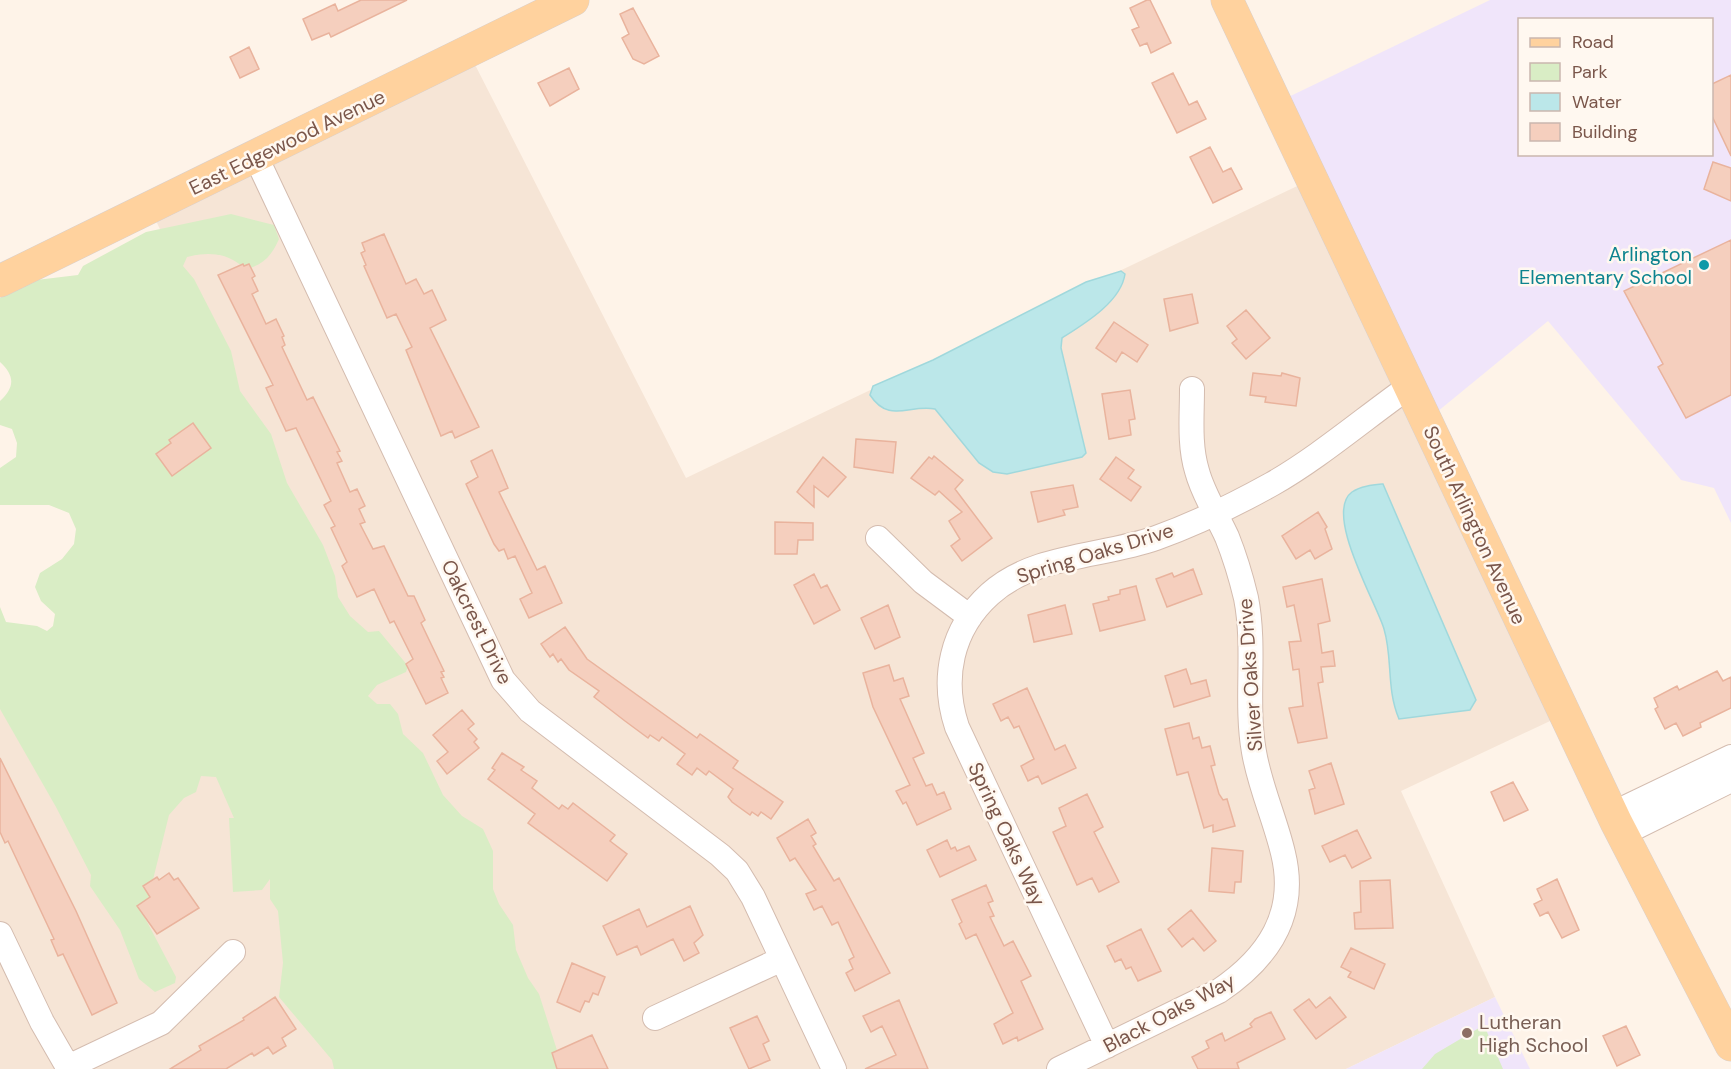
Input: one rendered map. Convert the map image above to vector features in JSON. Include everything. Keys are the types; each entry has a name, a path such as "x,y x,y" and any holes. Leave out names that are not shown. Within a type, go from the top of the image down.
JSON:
{"main road":[{"name":"East Edgewood Avenue","path":"0,281 573,0"},
{"name":"South Arlington Avenue","path":"1227,0 1617,824 1731,1045"}],"street":[{"name":"Oakcrest Drive","path":"256,157 507,686 530,711 729,862 750,891 834,1069"},
{"name":"Spring Oaks Drive","path":"970,616 980,603 1005,582 1034,568 1145,542 1272,484 1410,386"},
{"name":"Silver Oaks Drive","path":"1192,389 1193,453 1200,479 1231,548 1245,597 1249,630 1253,744 1287,878 1284,906 1272,939 1258,960 1245,971"},
{"path":"878,538 924,582 970,616"},
{"name":"Spring Oaks Way","path":"970,616 955,645 950,669 949,694 955,720 1107,1046"},
{"path":"1617,824 1731,757"},
{"path":"1617,824 1731,780"},
{"path":"0,934 42,1022 69,1068 161,1023 233,952"},
{"path":"655,1018 782,959"},
{"name":"Black Oaks Way","path":"1059,1069 1219,991 1245,971"}],"shaded area":[{"path":"1490,0 1731,0 1731,523 1714,488 1681,480 1548,321 1426,421 1276,103"},
{"path":"469,53 686,478 1312,179 1565,714 1401,791 1495,997 1346,1069 0,1069 0,706 322,574 150,208"},
{"name":"Lutheran High School","path":"1495,997 1530,1069 1346,1069"}],"green space":[{"path":"231,214 274,225 279,239 266,259 245,269 225,257 203,254 187,257 183,266 194,279 231,351 240,391 271,434 287,483 323,545 335,576 338,597 350,616 368,632 379,631 408,666 406,672 377,685 368,696 377,704 390,704 398,714 403,734 423,753 443,795 462,816 483,829 493,851 493,889 499,904 513,925 516,950 528,978 539,994 563,1069 334,1069 332,1060 279,997 283,963 278,911 270,899 270,879 262,890 233,892 229,818 234,818 216,777 201,776 196,792 184,798 169,815 144,916 176,977 175,983 155,992 139,979 120,930 90,886 91,875 56,807 0,709 0,607 6,622 37,626 47,631 53,626 55,614 41,601 35,587 40,573 62,559 74,544 76,529 69,513 49,505 0,505 0,468 16,457 17,443 12,429 0,425 0,401 11,386 11,377 0,362 0,298 28,281 78,275 83,266 146,232"},
{"path":"1484,1025 1503,1069 1422,1069 1435,1054"}],"water":[{"path":"1121,271 1125,274 1117,294 1091,319 1062,338 1061,348 1086,453 1082,457 1007,474 993,472 979,463 935,409 892,411 877,404 870,395 873,386 933,360 1086,282"},
{"path":"1383,484 1476,700 1470,710 1399,719 1392,696 1384,629 1354,559 1344,519 1345,503 1352,492 1363,487"}],"building":[{"path":"361,0 407,0 331,37 329,33 312,40 303,19 335,4 338,11"},
{"path":"1150,0 1171,43 1151,53 1147,43 1140,46 1132,30 1139,27 1130,8"},
{"path":"633,8 659,56 644,64 633,59 622,38 629,34 620,14"},
{"path":"249,47 259,69 240,78 230,57"},
{"path":"569,68 579,89 550,106 538,83"},
{"path":"1173,73 1189,105 1197,101 1206,119 1177,133 1152,83"},
{"path":"1731,75 1731,156 1713,118 1713,84"},
{"path":"1210,147 1223,172 1231,168 1242,189 1213,203 1190,157"},
{"name":"Arlington Elementary School","path":"1713,162 1731,168 1731,201 1704,189"},
{"path":"384,234 406,284 416,279 424,294 432,290 446,320 430,328 479,427 455,438 452,431 441,436 406,350 412,347 396,314 387,318 364,266 366,265 361,253 365,251 362,243"},
{"path":"1731,240 1731,395 1686,418 1658,367 1663,364 1624,291"},
{"path":"243,264 244,266 249,264 255,276 252,278 258,291 252,294 266,324 276,319 284,336 282,337 285,345 282,347 307,400 313,397 340,451 337,452 342,461 337,463 350,492 357,489 365,506 359,509 365,522 360,524 373,549 384,546 408,596 414,596 425,620 421,623 444,671 441,672 444,677 441,678 448,693 426,704 406,664 413,659 394,621 390,623 374,589 357,597 342,566 347,562 331,528 335,526 324,505 331,501 296,428 286,431 266,388 273,385 218,275"},
{"path":"1192,294 1198,323 1170,331 1164,299"},
{"path":"1246,310 1270,338 1246,359 1232,343 1237,339 1227,326"},
{"path":"1114,322 1148,345 1137,362 1122,352 1116,362 1096,348"},
{"path":"1253,373 1281,376 1282,373 1300,378 1296,406 1265,402 1266,397 1250,395"},
{"path":"1130,390 1135,419 1129,420 1131,435 1109,439 1102,394"},
{"path":"193,423 211,448 172,476 156,454 171,443 169,440"},
{"path":"856,439 896,442 893,473 854,467"},
{"path":"492,450 508,488 499,492 537,570 545,566 562,603 529,618 520,599 532,593 515,556 508,559 504,549 499,551 494,544 466,484 478,477 471,461"},
{"path":"934,456 963,480 955,489 992,538 962,561 951,546 960,539 949,521 962,512 939,491 935,495 911,478 929,457 932,459"},
{"path":"823,457 846,477 828,497 814,486 814,507 797,492"},
{"path":"1116,457 1134,470 1128,478 1141,487 1131,501 1100,479"},
{"path":"1073,485 1078,507 1063,510 1065,515 1038,522 1031,492"},
{"path":"1318,512 1327,527 1325,529 1332,549 1315,559 1310,550 1296,559 1282,536"},
{"path":"775,522 813,523 813,540 798,540 797,554 775,554"},
{"path":"1193,569 1202,594 1167,607 1156,579 1172,573 1174,577"},
{"path":"814,574 821,588 827,585 840,610 814,624 794,585"},
{"path":"1322,579 1330,621 1318,624 1322,653 1333,651 1335,666 1321,667 1323,682 1318,683 1327,738 1298,743 1289,708 1303,706 1299,669 1293,670 1289,642 1301,641 1294,605 1287,607 1283,587"},
{"path":"1136,586 1145,620 1100,631 1093,604 1109,600 1108,597 1120,594 1120,590"},
{"path":"888,605 900,637 875,649 861,618"},
{"path":"1065,605 1072,634 1034,642 1028,615"},
{"path":"565,627 587,659 697,738 700,734 738,761 733,768 783,802 771,819 761,812 758,816 752,812 750,815 732,802 728,797 733,789 709,771 706,775 697,768 692,775 677,764 685,754 662,737 659,741 650,735 648,738 594,697 599,691 569,670 561,659 558,662 553,654 550,657 541,644"},
{"path":"889,665 894,681 903,678 909,696 900,699 924,753 913,758 926,786 932,784 937,795 944,792 951,809 917,825 906,802 903,804 896,791 910,785 873,707 863,673"},
{"path":"1186,669 1191,684 1206,680 1210,696 1174,707 1165,676"},
{"path":"1717,671 1723,681 1731,677 1731,708 1700,723 1701,727 1683,736 1676,723 1665,729 1655,709 1658,707 1654,698 1677,686 1679,690"},
{"path":"1027,688 1055,750 1065,745 1076,768 1042,784 1038,776 1028,781 1021,766 1034,759 1019,726 1014,728 1008,717 1001,721 993,704"},
{"path":"462,710 474,724 468,729 477,739 474,742 479,748 447,774 437,761 448,752 433,735"},
{"path":"1189,723 1193,739 1199,737 1202,748 1210,746 1215,765 1211,766 1219,794 1223,800 1227,799 1235,826 1213,832 1213,825 1204,828 1188,772 1177,775 1165,729"},
{"path":"502,753 524,767 521,770 537,781 532,788 559,809 562,805 568,809 573,803 615,835 610,841 627,854 607,881 528,823 535,814 488,779 495,770 492,768"},
{"path":"0,758 76,911 117,1003 92,1015 63,954 58,956 51,940 54,939 8,841 5,843 0,832"},
{"path":"1331,763 1344,804 1315,814 1309,790 1315,788 1309,771"},
{"path":"1513,782 1528,810 1504,821 1491,792"},
{"path":"1087,794 1103,827 1094,832 1119,882 1099,892 1092,878 1077,885 1053,832 1066,826 1059,808"},
{"path":"808,819 816,833 811,836 816,844 813,846 834,881 839,878 890,973 855,991 846,973 853,969 849,960 854,957 838,922 832,925 822,906 814,910 806,894 816,890 795,858 790,861 777,838"},
{"path":"1357,830 1371,858 1352,868 1345,855 1330,862 1322,846"},
{"path":"947,840 951,849 955,847 957,851 969,846 976,860 940,877 927,850"},
{"path":"1212,848 1243,851 1241,882 1235,882 1234,893 1209,891"},
{"path":"169,873 174,880 178,878 199,908 157,934 137,906 150,897 143,886"},
{"path":"1557,879 1579,930 1562,938 1548,912 1540,916 1534,904 1542,900 1537,889"},
{"path":"1390,880 1393,928 1355,929 1354,913 1361,912 1360,881"},
{"path":"986,885 993,901 988,903 994,916 990,917 1004,946 1013,941 1031,976 1021,981 1043,1029 1018,1041 1017,1037 1003,1044 994,1024 1013,1013 976,934 966,939 959,924 962,922 952,900"},
{"path":"690,906 703,935 694,943 699,953 684,961 673,939 641,955 637,946 617,955 603,926 639,909 647,927"},
{"path":"1191,910 1216,941 1204,951 1193,938 1182,947 1168,929"},
{"path":"1141,929 1161,971 1138,981 1131,967 1126,969 1121,959 1115,962 1107,946"},
{"path":"1351,948 1385,964 1374,989 1348,977 1351,972 1341,967"},
{"path":"572,963 605,977 598,995 593,993 589,1002 585,1001 580,1012 557,1002"},
{"path":"275,997 296,1029 282,1038 286,1046 273,1054 268,1047 254,1056 252,1053 226,1069 170,1069 201,1050 199,1046 244,1020 243,1018"},
{"path":"1330,997 1346,1017 1316,1039 1294,1010 1309,999 1316,1008"},
{"path":"899,1000 928,1069 865,1069 896,1055 882,1026 871,1032 863,1016"},
{"path":"1271,1012 1285,1039 1237,1063 1239,1069 1198,1069 1192,1057 1209,1048 1206,1041 1222,1033 1225,1041 1252,1027 1250,1024 1255,1019"},
{"path":"757,1016 769,1041 763,1044 770,1060 749,1069 730,1028"},
{"path":"1626,1026 1640,1055 1617,1066 1603,1036"},
{"path":"592,1035 608,1069 557,1069 552,1053"}],"place":[{"name":"Arlington Elementary School","path":"1704,265"},
{"name":"Lutheran High School","path":"1467,1033"}]}
